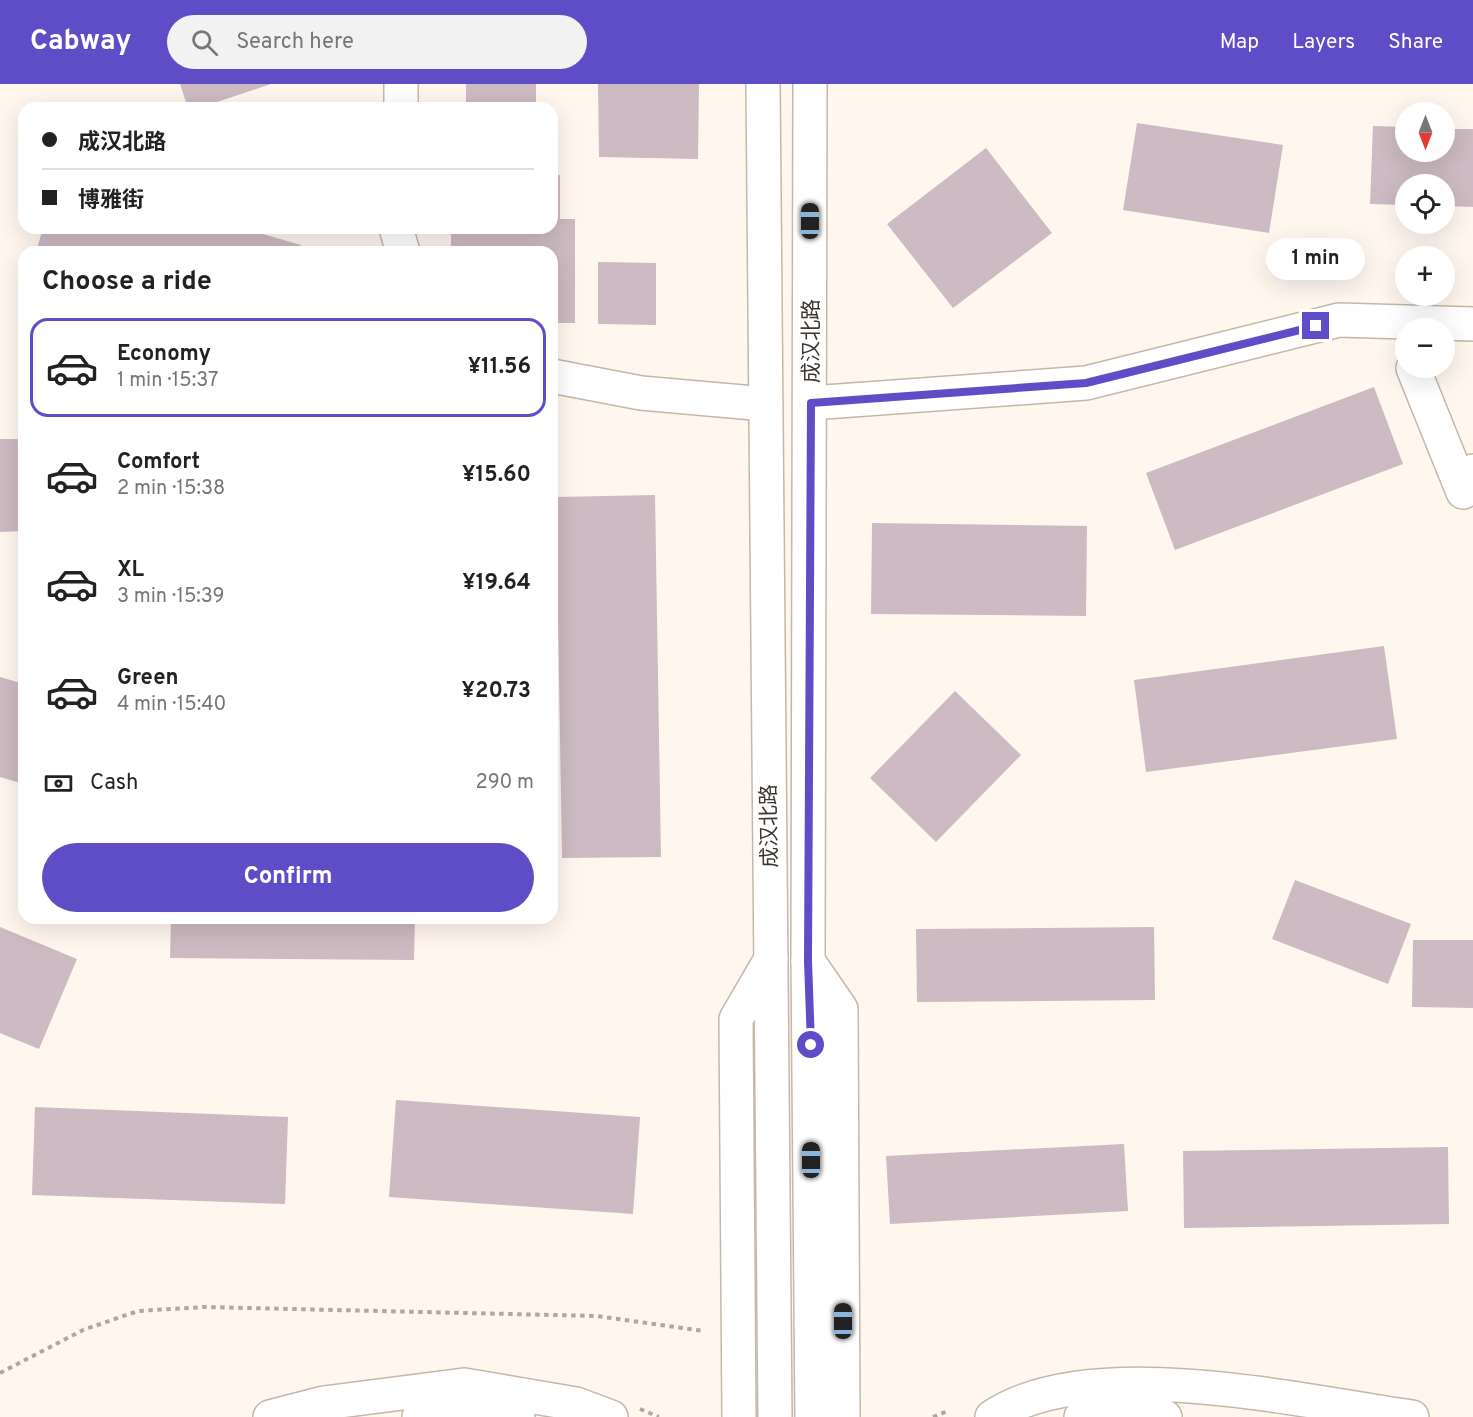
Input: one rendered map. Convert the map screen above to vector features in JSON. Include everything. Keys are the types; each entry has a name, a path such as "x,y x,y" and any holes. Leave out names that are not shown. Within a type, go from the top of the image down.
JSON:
{"main road":[{"path":"400,102 401,84"},
{"name":"成汉北路","path":"763,84 775,1417"},
{"name":"成汉北路","path":"810,84 808,961 811,1066 812,1417"},
{"path":"811,403 1086,383 1339,320 1395,334"},
{"path":"1455,327 1473,324"},
{"path":"558,377 641,393 765,404"},
{"path":"1417,378 1463,492 1473,471"},
{"path":"739,1417 736,1019 771,959"},
{"path":"808,961 841,1009 843,1417"},
{"path":"992,1417 1011,1404 1083,1387 1162,1382 1412,1417"},
{"path":"270,1417 324,1403 464,1385 621,1411"},
{"path":"419,1417 452,1410 518,1417"},
{"path":"1089,1416 1142,1414 1165,1417"}],"path":[{"path":"0,1373 83,1330 138,1311 193,1307 597,1316 704,1331"},
{"path":"621,1411 659,1417"},
{"path":"933,1417 948,1411"}],"building":[{"path":"180,84 271,84 217,102 186,102"},
{"path":"466,84 536,84 536,102 466,102"},
{"path":"598,84 699,84 698,159 599,157"},
{"path":"1137,123 1283,145 1269,233 1123,210"},
{"path":"1373,126 1395,127 1395,162 1455,162 1455,129 1473,129 1473,207 1455,206 1455,174 1395,174 1395,205 1370,204"},
{"path":"986,148 1052,233 953,308 887,224"},
{"path":"558,175 560,175 560,219 575,219 575,323 558,323 558,246 451,246 451,234 558,234"},
{"path":"41,234 263,234 301,245 301,246 38,246"},
{"path":"598,262 656,263 656,325 598,324"},
{"path":"1374,387 1403,464 1175,550 1146,473"},
{"path":"0,439 18,439 18,531 0,532"},
{"path":"655,495 661,857 562,858 558,497"},
{"path":"872,523 1087,526 1086,616 871,614"},
{"path":"1384,646 1397,739 1146,772 1134,680"},
{"path":"0,677 18,682 18,782 0,777"},
{"path":"955,691 1021,755 936,842 870,778"},
{"path":"1295,880 1411,924 1388,984 1272,939"},
{"path":"171,924 415,924 414,960 170,958"},
{"path":"0,927 77,959 39,1049 0,1033"},
{"path":"1154,927 1155,1000 917,1002 916,929"},
{"path":"1413,940 1473,940 1473,1008 1412,1007"},
{"path":"396,1100 640,1117 633,1214 389,1197"},
{"path":"35,1107 288,1117 285,1204 32,1195"},
{"path":"1124,1144 1128,1211 890,1224 886,1156"},
{"path":"1448,1147 1449,1224 1184,1228 1183,1151"}],"route":[{"path":"811,1045 808,961 811,403 1086,383 1316,326"}]}
